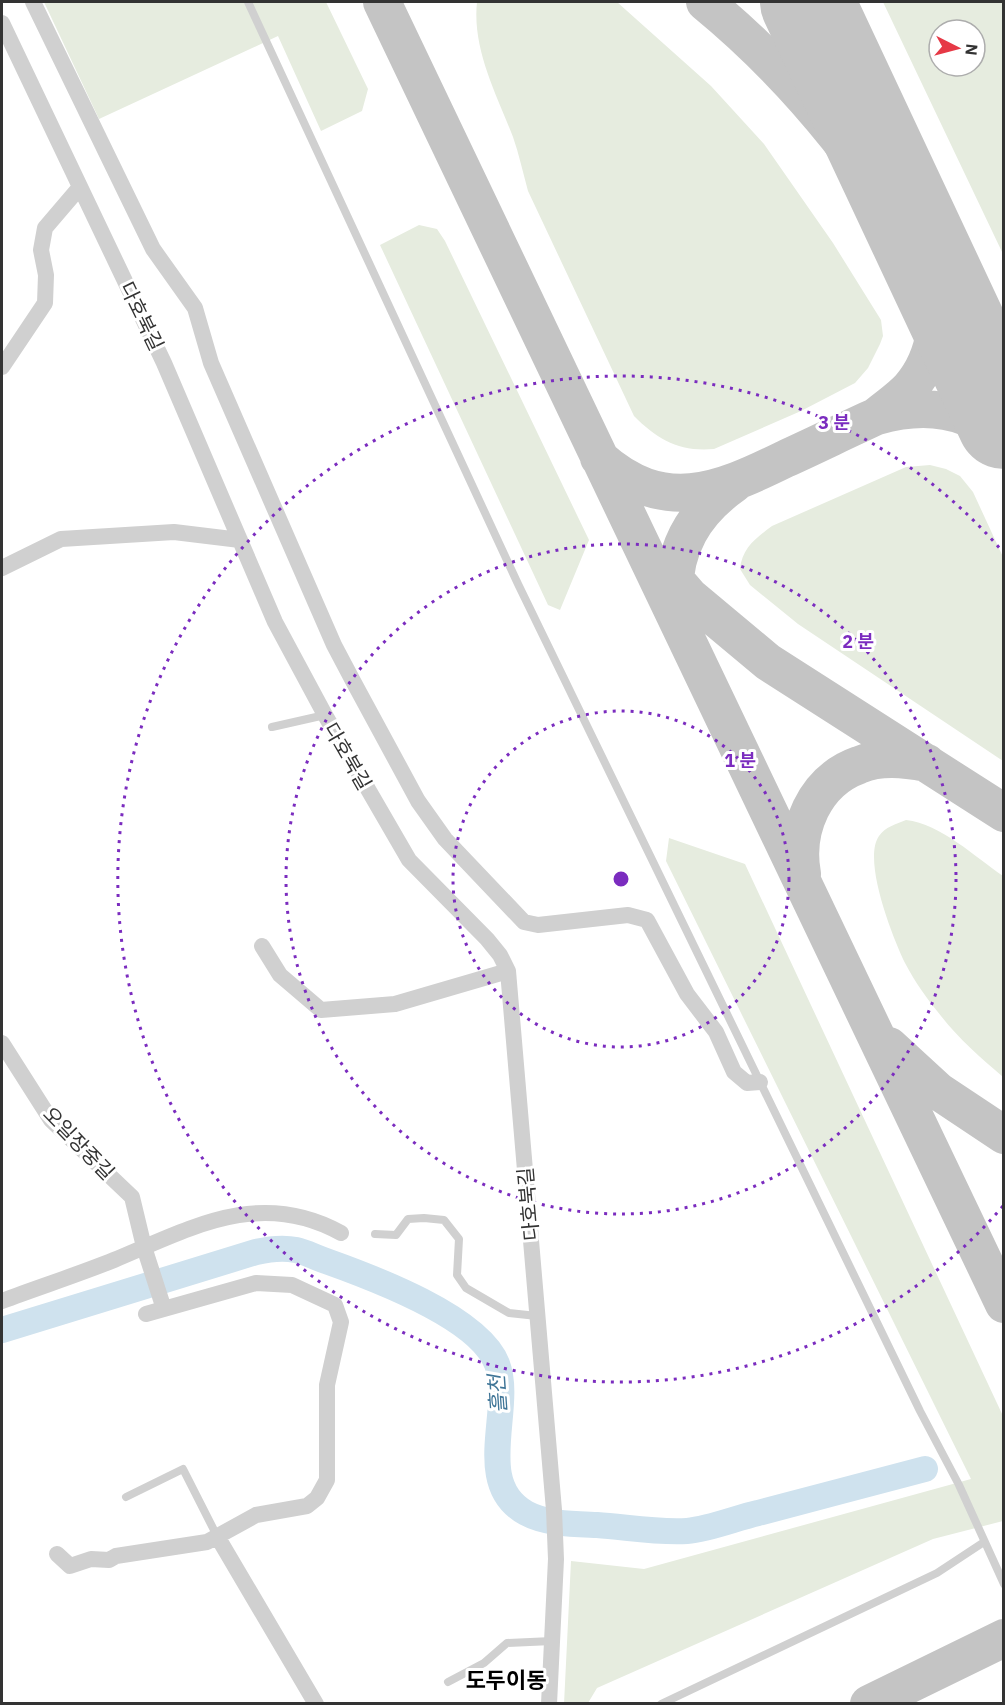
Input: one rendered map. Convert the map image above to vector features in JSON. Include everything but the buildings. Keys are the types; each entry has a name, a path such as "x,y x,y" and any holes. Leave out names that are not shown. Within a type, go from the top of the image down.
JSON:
{"street":[{"path":"33,2 153,249 195,308 211,363 334,645 418,801 445,839 524,922 538,925 628,915 647,920 687,994 716,1032 734,1072 747,1083 760,1082"},
{"name":"다호북길","path":"2,23 164,363 275,622 325,715 409,860 487,939 500,954 508,971 554,1510 556,1559 552,1641"},
{"path":"2,367 45,303 46,275 40,250 45,228 80,187"},
{"path":"2,568 61,539 174,532 240,540"},
{"path":"262,946 279,975 321,1010 395,1004 508,971"},
{"name":"오일장중길","path":"2,1042 51,1120 132,1197 144,1247 164,1309"},
{"path":"2,1301 237,1214 284,1212 305,1217 341,1233"},
{"path":"57,1554 63,1563 77,1565 90,1559 109,1560 116,1556 207,1542 256,1515 307,1506 324,1490 327,1480 327,1385 339,1331 339,1313 335,1305 302,1288 268,1282 256,1283 146,1314"},
{"path":"217,1536 301,1674 316,1704"},
{"path":"549,1704 552,1641"}],"lane":[{"path":"248,2 518,584 959,1485 1004,1584"},
{"path":"272,727 325,715"},
{"path":"375,1234 396,1235 408,1220 424,1218 444,1220 459,1239 457,1275 466,1288 509,1313 537,1316"},
{"path":"126,1497 183,1469 217,1536"},
{"path":"661,1704 937,1573 984,1542"},
{"path":"448,1682 484,1663 498,1648 507,1643 552,1641"}],"shaded area":[{"path":"44,2 326,2 368,89 362,111 321,131 278,36 99,119"},
{"path":"477,2 617,2 711,86 764,144 833,243 881,320 883,336 880,344 868,368 855,383 801,411 714,449 690,448 670,443 652,432 634,416 528,191 513,137 482,54 476,19"},
{"path":"883,2 1003,2 1003,254"},
{"path":"419,225 437,229 445,241 589,540 560,610 548,605 380,245"},
{"path":"930,465 960,476 973,492 1003,557 1003,761 798,624 750,585 740,569 747,549 755,539 772,526 906,467"},
{"path":"906,820 945,834 1003,876 1003,1077 963,1040 936,1010 909,970 893,936 877,880 874,862 875,847 884,830"},
{"path":"669,838 745,864 1003,1416 1003,1521 933,1539 597,1688 588,1703 564,1704 571,1561 644,1569 971,1479 666,861"}],"waterway":[{"name":"흘천","path":"2,1330 256,1252 291,1249 369,1277 422,1301 469,1330 486,1347 497,1364 501,1382 498,1444 501,1483 510,1500 534,1517 570,1524 653,1531 696,1530 925,1469"}],"taxiway":[{"path":"382,2 1004,1304"},
{"path":"705,2 775,66 837,137 892,212 943,293"},
{"path":"878,415 910,388 919,376 932,347 937,315 934,284 929,270"},
{"path":"599,458 623,476 646,487 668,492 691,492 737,481 877,416 894,412 927,409 960,415 975,421 1004,441"},
{"path":"674,597 677,563 689,533 697,519 708,507 734,484"},
{"path":"664,567 689,596 768,662 1004,813"},
{"path":"802,874 800,857 805,824 819,795 830,783 843,772 876,760 927,763"},
{"path":"889,1046 938,1091 1004,1135"},
{"path":"869,1704 1004,1638"}],"runway":[{"path":"807,2 1004,422"}],"district":[{"name":"도두이동","path":"506,1679"}]}
